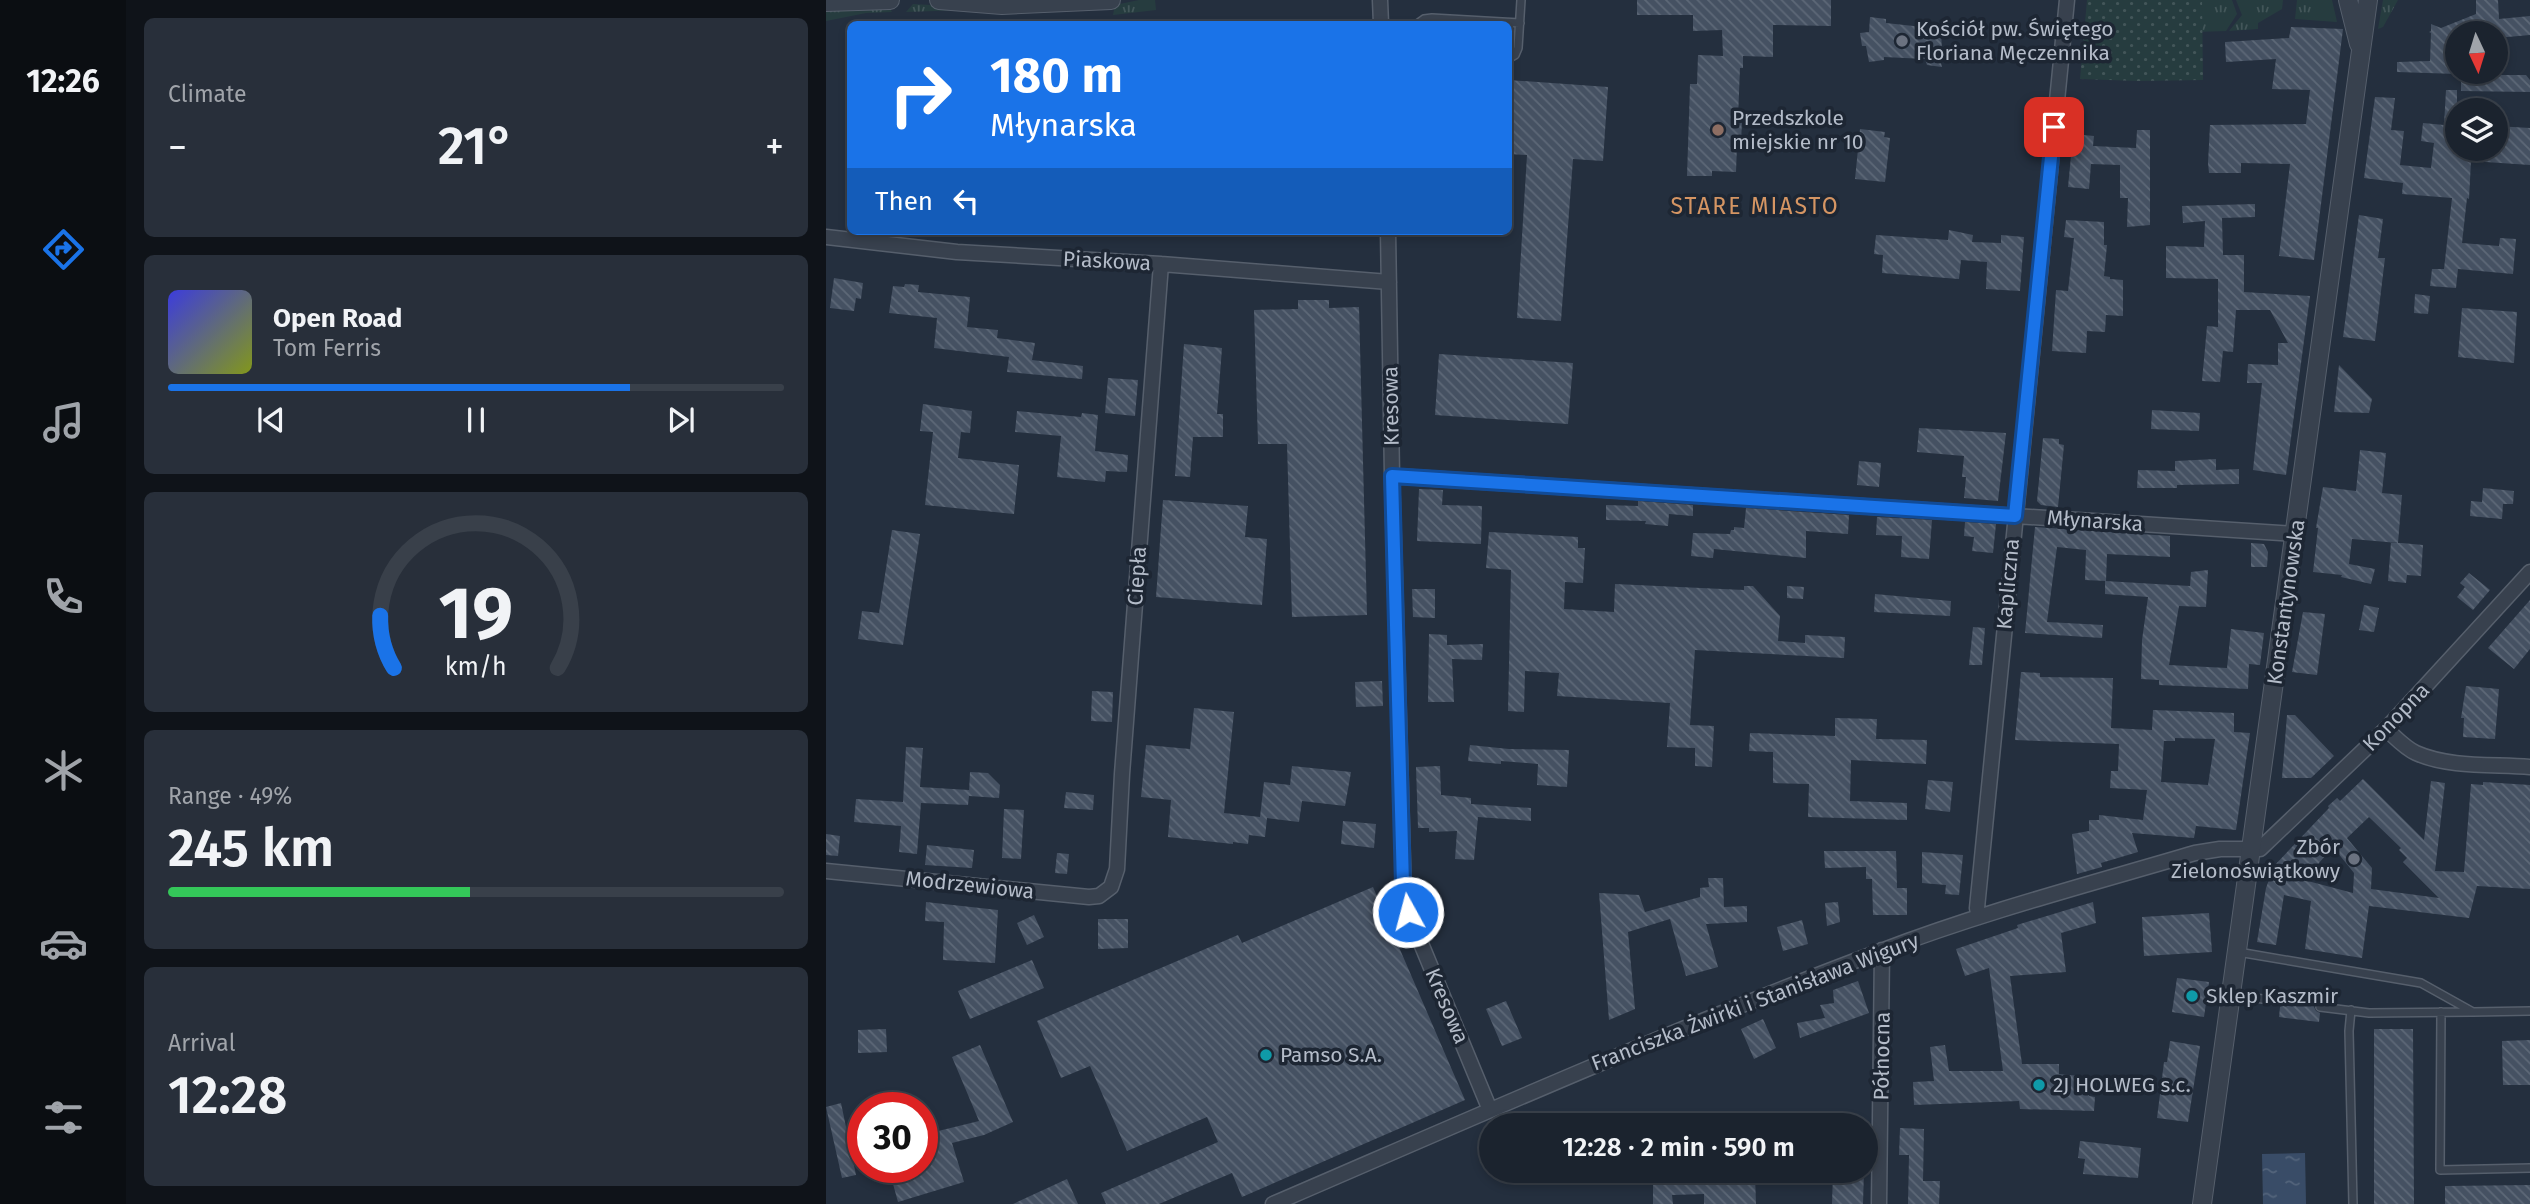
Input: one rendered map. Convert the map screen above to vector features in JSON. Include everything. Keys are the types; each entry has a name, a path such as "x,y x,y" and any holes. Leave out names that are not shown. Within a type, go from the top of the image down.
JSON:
{"street":[{"path":"826,2 890,0"},
{"path":"939,0 1002,5 1111,0"},
{"path":"1380,0 1381,21"},
{"name":"Kapliczna","path":"1979,917 1977,908 2067,0"},
{"path":"2348,0 2361,50"},
{"name":"Konstantynowska","path":"2202,1204 2368,0"},
{"name":"Kresowa","path":"1388,235 1404,898 1490,1110"},
{"name":"Piaskowa","path":"826,237 957,252 1161,264 1389,282"},
{"name":"Ciepła","path":"1111,887 1117,869 1161,264"},
{"name":"Młynarska","path":"1392,476 2295,534"},
{"name":"Konopna","path":"2252,849 2267,845 2386,729 2530,572"},
{"path":"2386,729 2414,752 2434,758 2530,767"},
{"name":"Franciszka Żwirki i Stanisława Wigury","path":"1273,1204 1595,1064 1882,950 1979,917 2195,853 2220,849 2252,849"},
{"name":"Modrzewiowa","path":"826,871 1089,897 1099,896 1111,887"},
{"name":"Północna","path":"1879,1204 1882,950"}],"lane":[{"path":"1512,57 1518,48 1521,0"},
{"path":"1421,21 1432,18 1485,21"},
{"path":"1512,23 1520,23"},
{"path":"2238,952 2421,983 2473,1012"},
{"path":"2231,995 2278,1001"},
{"path":"2320,1007 2369,1013 2530,1011"},
{"path":"2351,1010 2349,1031 2353,1204"},
{"path":"2441,1012 2441,1170 2530,1168"}],"green space":[{"path":"1155,0 1156,10 1113,15 1115,5"},
{"path":"2087,0 2202,0 2203,80 2080,79"},
{"path":"2195,0 2232,0 2237,14 2226,31 2195,32"},
{"path":"2236,0 2283,0 2282,9 2258,23 2258,29 2229,31 2242,15"},
{"path":"2297,0 2332,0 2337,22 2295,19"},
{"path":"2383,0 2398,0 2383,27 2378,29"},
{"path":"913,4 948,6 964,10 906,12"},
{"path":"846,7 889,7 892,12 866,13 826,21 826,11"}],"water":[{"path":"2305,1153 2306,1204 2263,1204 2262,1154"}],"building":[{"path":"1637,0 1831,0 1831,26 1773,25 1773,57 1743,56 1738,118 1742,118 1741,145 1737,145 1736,172 1712,171 1712,176 1687,176 1690,84 1697,84 1698,55 1723,56 1722,30 1693,31 1693,15 1637,15"},
{"path":"2476,0 2498,0 2499,19 2530,16 2530,35 2508,37 2508,21 2458,21 2476,14"},
{"name":"Kościół pw. Świętego Floriana Męczennika","path":"1870,17 1886,19 1886,23 1941,29 1942,52 1938,52 1942,67 1927,65 1925,59 1884,57 1884,60 1869,62 1860,33 1869,32"},
{"path":"2431,24 2441,28 2445,26 2445,74 2397,72 2397,62 2430,61"},
{"path":"2291,27 2343,29 2314,260 2279,256 2290,164 2241,163 2241,173 2209,173 2208,163 2210,125 2306,124 2310,90 2272,89 2276,59 2226,62 2225,42 2289,38"},
{"path":"2508,75 2526,75 2530,80 2530,92 2461,91 2461,84 2508,84"},
{"path":"1512,80 1608,87 1603,161 1573,159 1561,321 1517,318 1527,155 1512,154"},
{"path":"2446,90 2457,90 2457,98 2446,98"},
{"path":"2375,97 2395,98 2391,130 2404,131 2400,165 2431,168 2434,143 2421,141 2423,123 2444,125 2445,108 2445,161 2471,161 2469,199 2467,198 2462,243 2499,246 2500,238 2516,239 2513,274 2458,269 2456,288 2430,286 2432,269 2444,269 2452,198 2402,194 2403,183 2364,178"},
{"path":"2508,127 2530,128 2530,165 2471,161 2508,161"},
{"path":"1860,129 1885,132 1884,137 1890,138 1885,182 1855,179"},
{"path":"2137,130 2150,130 2150,225 2127,227 2128,198 2120,198 2120,165 2091,164 2089,189 2068,187 2071,156 2074,134 2094,136 2093,146 2136,148"},
{"path":"2255,204 2255,217 2222,218 2223,255 2244,255 2244,292 2310,296 2286,475 2253,470 2262,383 2247,383 2248,364 2278,365 2278,343 2288,343 2270,310 2236,310 2233,352 2223,351 2220,382 2202,381 2207,326 2218,327 2218,279 2166,278 2166,246 2204,247 2205,221 2183,223 2182,206"},
{"path":"2359,215 2383,219 2378,258 2385,258 2375,341 2343,337"},
{"path":"2066,220 2104,222 2104,245 2107,245 2104,276 2123,280 2123,316 2106,315 2105,332 2087,331 2086,353 2052,351 2056,290 2068,291 2074,238 2064,237"},
{"path":"1949,230 1973,235 1972,242 2001,243 2001,235 2024,237 2020,291 1986,289 1987,262 1961,260 1959,279 1882,273 1883,255 1874,254 1876,235 1948,240"},
{"path":"834,278 863,283 861,299 856,298 854,311 830,308"},
{"path":"905,284 919,285 918,292 970,297 967,327 998,330 997,338 1035,343 1032,360 1083,366 1082,379 1007,372 1009,357 934,348 937,318 889,313 893,286 904,287"},
{"path":"2415,294 2430,296 2428,314 2414,313"},
{"path":"1298,300 1329,300 1329,308 1359,307 1367,615 1292,617 1287,444 1258,444 1254,310 1298,309"},
{"path":"2462,308 2517,312 2514,363 2458,357"},
{"path":"1184,344 1222,348 1217,414 1223,414 1223,437 1193,437 1190,477 1175,476"},
{"path":"1439,354 1573,363 1568,424 1435,415"},
{"path":"2339,365 2372,399 2369,413 2334,412"},
{"path":"1108,378 1138,380 1135,416 1105,413"},
{"path":"923,404 972,411 970,433 961,432 958,458 1019,465 1014,514 925,505 933,432 920,431"},
{"path":"2152,410 2200,413 2199,431 2151,429"},
{"path":"1017,411 1081,417 1082,413 1098,415 1095,451 1128,455 1127,472 1106,471 1105,482 1057,477 1061,436 1015,432"},
{"path":"1919,428 2006,433 1998,501 1964,498 1964,456 1917,452"},
{"path":"2043,438 2059,439 2059,444 2064,445 2058,507 2041,505 2037,501"},
{"path":"2360,450 2386,453 2382,493 2402,495 2398,543 2352,539 2349,564 2375,569 2371,584 2341,577 2342,575 2313,572 2316,528 2323,487 2356,491"},
{"path":"2216,459 2216,470 2239,469 2239,484 2137,488 2138,470 2175,471 2175,461"},
{"path":"1859,461 1881,463 1879,487 1857,485"},
{"path":"2483,488 2514,491 2513,504 2503,504 2502,519 2470,516 2471,501 2482,502"},
{"path":"1419,489 1443,490 1442,505 1482,506 1481,544 1417,541"},
{"path":"1163,500 1248,506 1245,537 1267,539 1262,605 1156,597"},
{"path":"1638,501 1693,505 1693,516 1669,514 1668,526 1645,524 1646,521 1606,520 1606,505 1638,506"},
{"path":"1746,508 1849,515 1848,534 1806,531 1806,558 1714,549 1713,558 1691,556 1693,533 1730,534 1734,527 1744,528"},
{"path":"1877,517 1932,520 1929,559 1901,557 1902,536 1876,535"},
{"path":"1965,522 1996,524 1993,553 1972,551 1974,537 1964,536"},
{"path":"2035,527 2170,536 2170,557 2107,554 2106,581 2085,580 2086,550 2057,547 2047,622 2103,625 2102,638 2025,633"},
{"path":"892,530 920,534 903,645 858,639 862,611 879,613"},
{"path":"1489,532 1578,537 1578,548 1585,548 1583,583 1565,582 1564,609 1614,612 1615,584 1744,590 1744,586 1753,586 1780,616 1778,641 1805,643 1805,635 1845,637 1844,658 1695,650 1690,725 1714,726 1712,767 1695,766 1695,748 1667,747 1670,703 1557,696 1559,673 1525,671 1524,712 1508,711 1511,570 1486,568"},
{"path":"2391,542 2423,545 2421,576 2407,575 2406,583 2388,581"},
{"path":"2251,543 2264,544 2268,552 2267,567 2251,567"},
{"path":"2208,570 2206,607 2179,606 2169,665 2227,668 2231,629 2264,633 2260,665 2249,664 2248,689 2159,685 2159,680 2141,679 2142,640 2148,597 2105,594 2105,581 2190,586 2191,572"},
{"path":"2469,573 2490,590 2473,610 2457,597 2465,587 2460,583"},
{"path":"1787,586 1804,587 1803,599 1787,598"},
{"path":"1412,589 1435,589 1435,618 1413,617"},
{"path":"1875,594 1951,601 1950,616 1874,612"},
{"path":"2530,600 2530,649 2514,669 2488,648"},
{"path":"2364,605 2379,608 2374,632 2359,630"},
{"path":"2303,612 2325,614 2317,675 2292,672"},
{"path":"1973,627 1985,628 1982,665 1969,665"},
{"path":"1429,634 1447,635 1447,645 1483,644 1482,660 1452,659 1454,702 1428,702"},
{"path":"2021,672 2040,673 2040,677 2113,678 2111,728 2152,730 2153,710 2234,713 2234,732 2250,733 2236,830 2196,826 2194,838 2132,833 2138,852 2101,863 2102,867 2077,874 2072,834 2089,831 2089,820 2099,820 2099,815 2143,820 2147,790 2110,788 2111,771 2118,771 2119,744 2015,740","holes":["2175,738 2215,739 2208,785 2161,782 2164,741 2175,741"]},
{"path":"1382,681 1383,706 1356,707 1355,682"},
{"path":"2466,686 2499,689 2495,739 2463,737 2464,718 2461,718"},
{"path":"1092,691 1113,692 1112,722 1091,721"},
{"path":"1194,708 1234,712 1224,813 1260,817 1264,782 1290,785 1292,766 1351,772 1345,806 1302,801 1299,822 1267,818 1265,837 1249,835 1248,844 1168,837 1171,800 1141,797 1146,745 1190,749"},
{"path":"2287,715 2295,715 2334,756 2311,778 2282,778"},
{"path":"1835,718 1877,719 1876,739 1927,740 1926,764 1851,760 1850,801 1907,803 1907,820 1808,817 1809,784 1773,783 1773,752 1749,751 1750,733 1835,736"},
{"path":"1470,745 1569,750 1567,787 1537,785 1538,764 1468,761"},
{"path":"906,747 923,748 920,787 969,792 970,772 988,773 1000,785 999,798 969,796 968,805 921,803 917,854 899,852 901,826 854,822 856,799 903,802"},
{"path":"1440,766 1441,795 1471,798 1471,804 1531,808 1531,821 1478,817 1474,860 1455,859 1457,831 1429,832 1429,828 1418,828 1416,767"},
{"path":"2363,779 2424,840 2431,781 2445,783 2435,871 2464,872 2471,784 2483,785 2483,782 2530,785 2530,889 2477,886 2469,918 2369,906 2362,958 2305,949 2311,901 2284,895 2276,945 2257,942 2266,888 2274,866 2328,806 2337,798 2340,801","holes":["2369,817 2401,848 2399,850 2407,858 2403,862 2439,898 2371,889 2372,868 2347,838","2333,847 2354,873 2353,893 2304,880"]},
{"path":"1928,780 1953,782 1950,812 1925,809"},
{"path":"1066,792 1094,795 1093,810 1064,808"},
{"path":"1004,809 1024,810 1021,859 1002,858"},
{"path":"1343,821 1376,824 1374,848 1341,844"},
{"path":"826,834 840,836 838,856 826,855"},
{"path":"927,845 974,850 972,868 925,865"},
{"path":"1824,851 1896,851 1897,888 1907,888 1907,915 1873,915 1872,879 1866,879 1866,867 1825,868"},
{"path":"1922,852 1963,855 1959,895 1945,894 1946,885 1922,883"},
{"path":"1057,853 1069,854 1067,874 1055,873"},
{"path":"1708,878 1723,878 1724,907 1747,906 1747,922 1706,924 1718,967 1686,976 1670,919 1628,932 1635,1009 1609,1020 1599,893 1639,895 1645,912 1700,897 1700,888 1709,887"},
{"name":"Pamso S.A.","path":"1373,887 1465,1100 1242,1197 1232,1173 1159,1204 1106,1204 1101,1193 1218,1142 1207,1117 1127,1151 1090,1066 1061,1078 1037,1021 1238,935 1242,943"},
{"path":"926,902 998,910 995,963 943,960 944,922 925,921"},
{"path":"1838,902 1840,922 1827,926 1825,903"},
{"path":"2093,902 2096,923 2061,933 2066,972 2010,976 2022,1064 2059,1064 2059,1074 2090,1077 2089,1096 2095,1097 2094,1111 2020,1109 2019,1101 1914,1105 1913,1082 1934,1081 1930,1047 1945,1045 1949,1071 2003,1071 1989,968 1965,976 1956,949 2018,928 2017,925"},
{"path":"2209,913 2212,952 2144,956 2142,917"},
{"path":"1034,915 1044,937 1027,945 1017,923"},
{"path":"1098,919 1128,919 1128,948 1098,949"},
{"path":"1802,920 1808,944 1783,951 1777,927"},
{"path":"1032,960 1044,988 970,1019 958,991"},
{"name":"Sklep Kaszmir","path":"2177,978 2209,982 2204,1017 2172,1012"},
{"path":"1858,981 1869,1013 1800,1038 1797,1023 1825,1018 1820,1005 1834,1003 1833,990"},
{"path":"2281,996 2322,1001 2314,1007 2320,1013 2319,1022 2279,1017 2284,1001"},
{"path":"1506,1001 1522,1038 1502,1046 1486,1009"},
{"path":"1763,1019 1776,1048 1754,1059 1741,1029"},
{"path":"886,1029 887,1052 858,1053 858,1030"},
{"path":"2374,1029 2413,1029 2414,1204 2374,1204"},
{"path":"2530,1040 2530,1085 2503,1085 2502,1041"},
{"path":"2170,1041 2200,1046 2188,1122 2157,1118 2164,1062 2167,1062"},
{"path":"980,1045 1013,1122 984,1135 952,1143 964,1182 898,1202 893,1183 938,1183 938,1131 979,1121 952,1057"},
{"path":"841,1103 847,1132 847,1177 842,1178 826,1107"},
{"path":"1900,1128 1924,1129 1923,1181 1940,1181 1939,1204 1908,1204 1909,1155 1899,1155"},
{"path":"2080,1141 2141,1148 2138,1178 2083,1174 2085,1159 2078,1158"},
{"path":"1067,1179 1078,1204 1013,1204"},
{"path":"1653,1183 1755,1183 1756,1204 1704,1204 1704,1194 1672,1195 1673,1204 1653,1204"},
{"path":"1833,1183 1864,1183 1863,1204 1832,1204"},
{"path":"2530,1185 2530,1204 2445,1204 2445,1186"}],"place":[{"name":"Kościół pw. Świętego Floriana Męczennika","path":"1902,41"},
{"name":"Przedszkole miejskie nr 10","path":"1718,130"},
{"name":"Zbór Zielonoświątkowy","path":"2354,859"},
{"name":"Sklep Kaszmir","path":"2192,996"},
{"name":"Pamso S.A.","path":"1266,1055"},
{"name":"2J HOLWEG s.c.","path":"2039,1085"}],"district":[{"name":"STARE MIASTO","path":"1755,206"}],"route":[{"path":"1408,912 1403,885 1392,476 2015,516 2054,127"}]}
